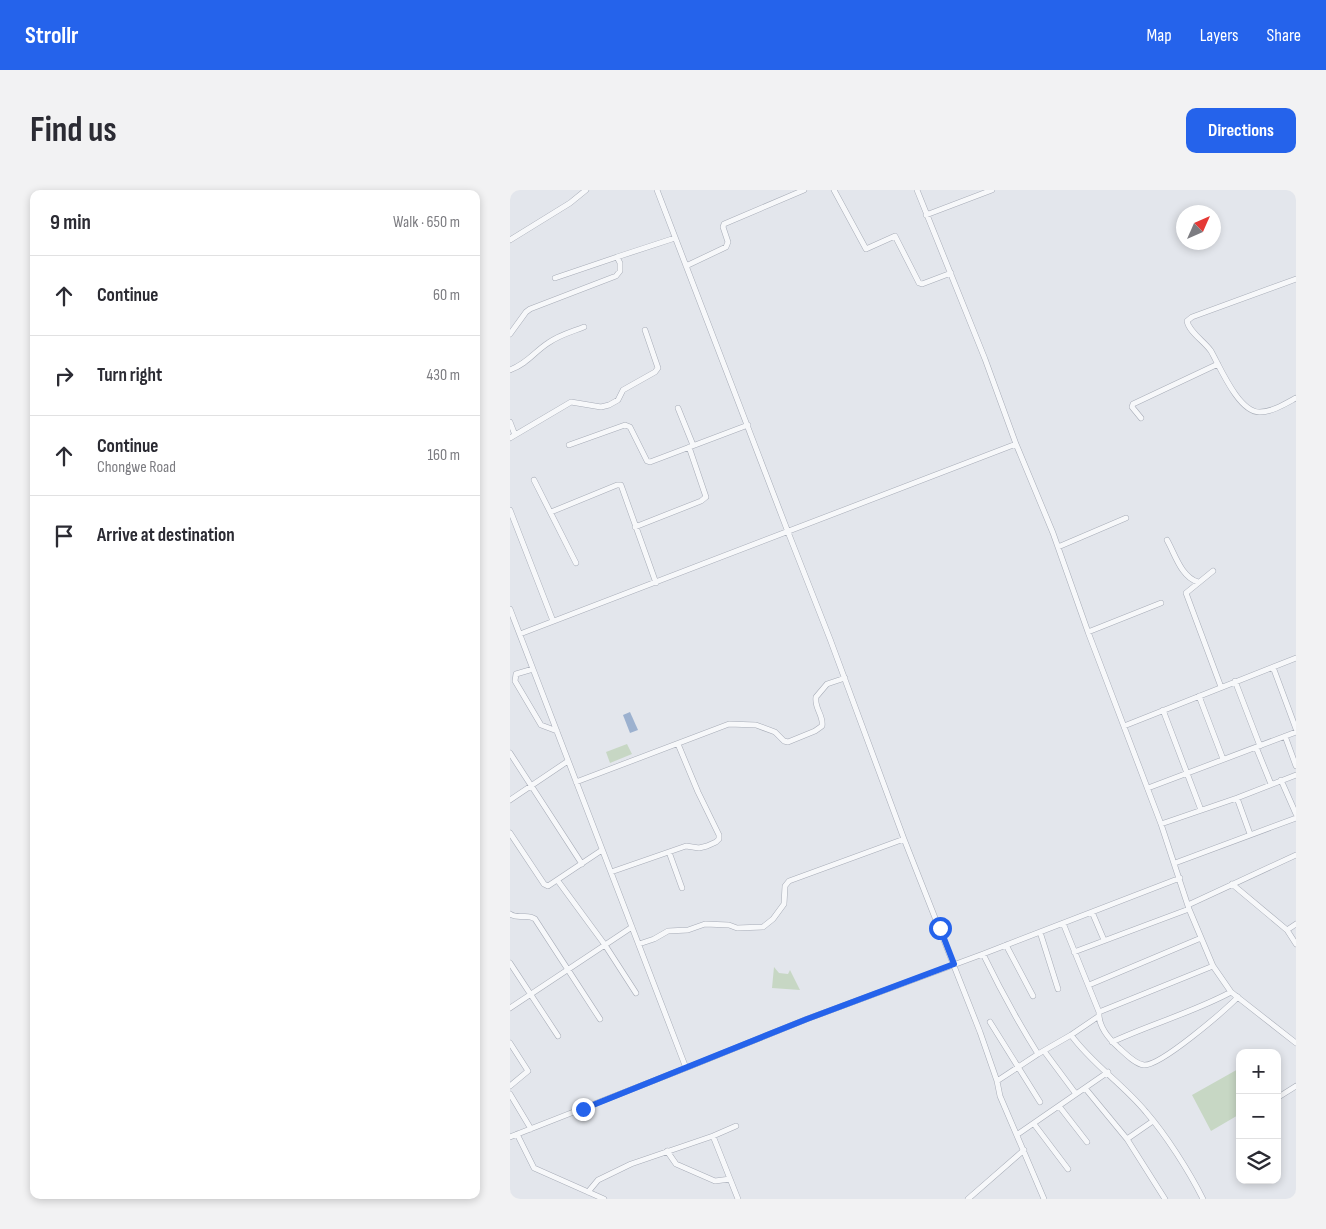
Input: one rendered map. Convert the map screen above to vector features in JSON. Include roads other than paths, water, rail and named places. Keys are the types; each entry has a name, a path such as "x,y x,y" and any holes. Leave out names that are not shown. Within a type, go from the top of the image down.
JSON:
{"street":[{"path":"510,240 570,203 586,190"},
{"path":"657,190 845,678 904,839 980,1032 997,1081 1000,1096 1018,1134 1044,1199"},
{"path":"686,266 726,247 728,242 723,227 724,224 804,190"},
{"path":"834,190 866,249 895,236 919,283 922,284 951,273"},
{"path":"917,190 1058,546 1088,632 1148,788 1189,907 1213,966 1231,992 1296,1043"},
{"path":"926,215 992,190"},
{"path":"555,278 675,238"},
{"path":"510,334 523,315 530,309 616,276 620,271 617,257"},
{"path":"1296,279 1187,321 1188,326 1209,348 1237,395 1246,407 1253,412 1265,412 1296,398"},
{"path":"510,370 526,362 561,335 584,327"},
{"path":"510,422 513,436 571,402 601,407 618,400 623,390 655,372 658,368 645,330"},
{"path":"1141,418 1132,407 1133,404 1218,364"},
{"path":"635,527 706,498 678,408"},
{"path":"569,445 626,425 630,427 647,461 652,461 748,425"},
{"path":"520,634 1016,444"},
{"path":"534,480 576,563"},
{"path":"551,512 619,485 621,486 656,583"},
{"path":"510,510 553,622"},
{"path":"1058,546 1126,518"},
{"path":"1167,540 1184,572 1190,579 1198,582"},
{"path":"1213,571 1186,593 1221,687"},
{"path":"1088,632 1161,603"},
{"path":"510,609 686,1068"},
{"path":"1124,726 1296,658"},
{"path":"1148,788 1258,747 1296,730 1273,667"},
{"path":"533,669 516,674 512,680 541,725 557,731"},
{"path":"576,782 724,726 744,723 756,725 771,730 784,741 790,742 822,726 823,722 816,707 816,697 828,684 845,678"},
{"path":"1235,682 1271,784"},
{"path":"1199,696 1222,760"},
{"path":"1163,710 1201,810"},
{"path":"1285,736 1296,766"},
{"path":"611,872 688,845 697,848 718,841 719,837 678,744"},
{"path":"510,753 582,864"},
{"path":"510,800 568,761"},
{"path":"1161,824 1296,775"},
{"path":"1281,780 1296,814"},
{"path":"1237,798 1250,834"},
{"path":"1175,863 1296,818"},
{"path":"510,833 544,884 550,886 602,850"},
{"path":"639,944 654,939 668,931 688,930 705,924 729,925 737,928 763,927 773,919 784,904 785,886 791,880 904,839"},
{"path":"669,852 682,888"},
{"path":"1074,952 1189,907 1232,884 1296,855"},
{"path":"510,1137 807,1019 984,954 1180,878"},
{"path":"558,881 605,945 636,993"},
{"path":"1232,884 1286,930 1296,944"},
{"path":"1092,912 1104,940"},
{"path":"510,914 516,917 531,916 535,919 600,1020"},
{"path":"1063,923 1089,985 1104,1031 1112,1042 1135,1062 1151,1064 1159,1060 1208,1024 1238,997"},
{"path":"1286,930 1296,924"},
{"path":"510,1008 632,927"},
{"path":"1040,932 1058,989"},
{"path":"1089,985 1201,938"},
{"path":"1006,945 1033,996"},
{"path":"984,954 1002,993 1013,1008 1020,1025 1038,1054"},
{"path":"510,962 558,1036"},
{"path":"997,1081 1044,1050 1071,1035 1099,1014 1213,966"},
{"path":"1112,1042 1207,1004 1231,992"},
{"path":"990,1022 1040,1102"},
{"path":"1071,1035 1087,1055 1108,1072 1147,1112 1184,1166 1202,1199"},
{"path":"510,1043 528,1071 510,1086"},
{"path":"1044,1050 1076,1094"},
{"path":"1018,1134 1108,1072"},
{"path":"1281,1095 1296,1086"},
{"path":"1085,1088 1127,1139 1165,1199"},
{"path":"510,1094 531,1129"},
{"path":"1059,1106 1087,1142"},
{"path":"1127,1139 1153,1121"},
{"path":"1034,1124 1068,1170"},
{"path":"588,1192 598,1180 630,1164 713,1136 736,1126"},
{"path":"517,1134 534,1168 604,1199"},
{"path":"713,1136 738,1199"},
{"path":"968,1199 1024,1150"},
{"path":"667,1151 676,1164 712,1180 730,1179"}],"water":[{"path":"630,712 638,730 630,733 623,715"}]}
